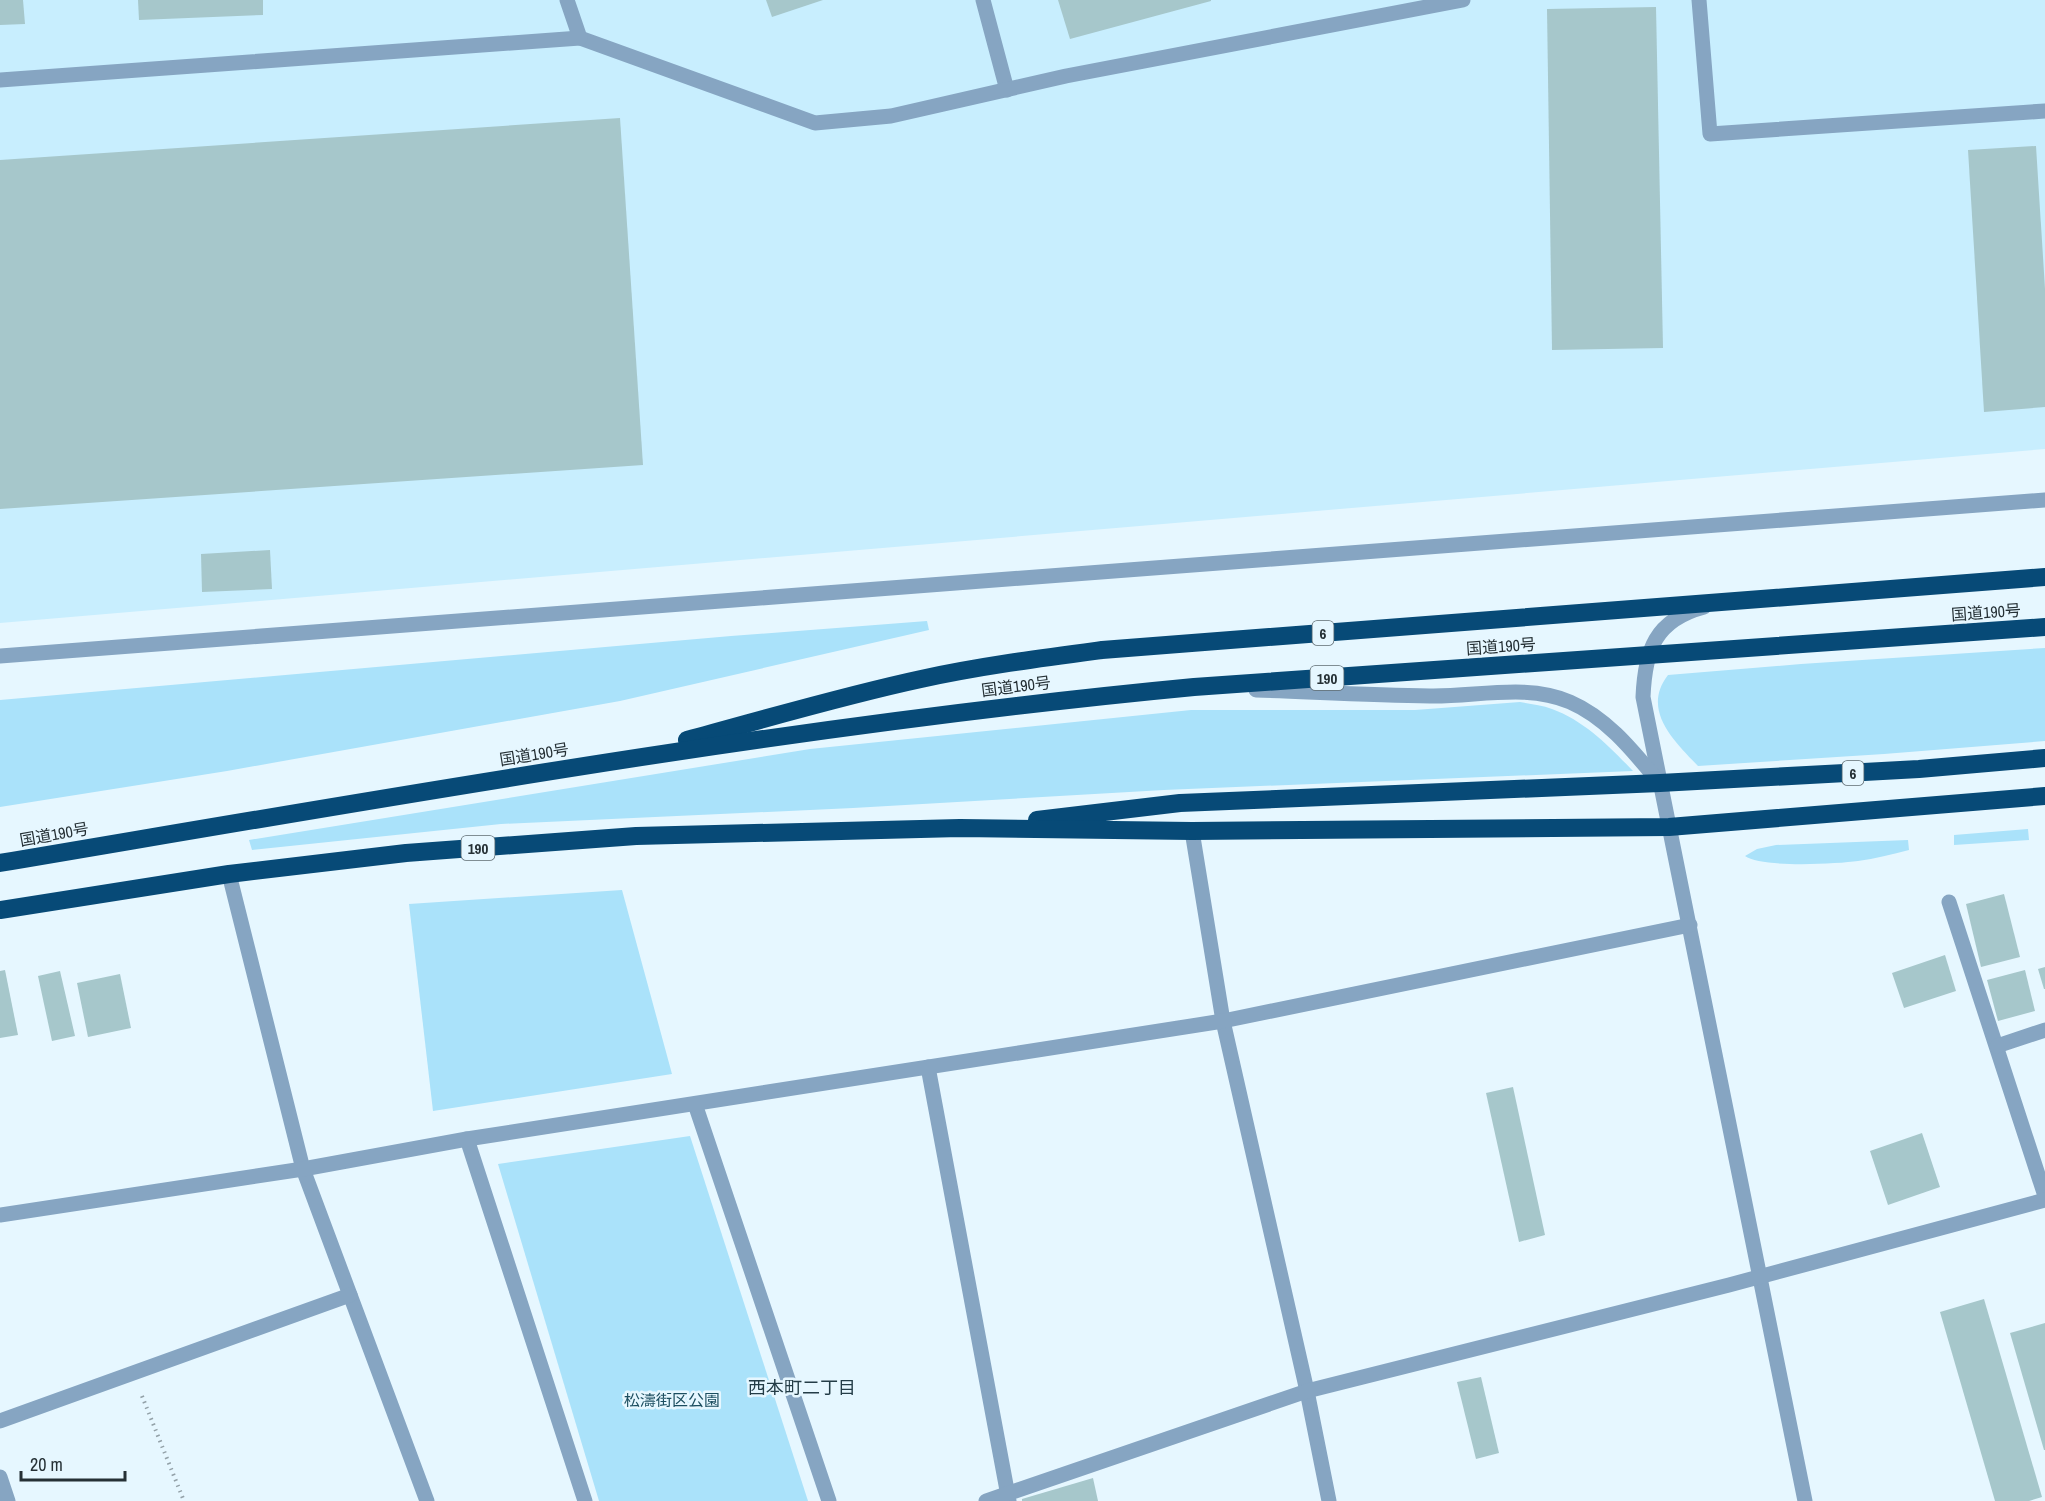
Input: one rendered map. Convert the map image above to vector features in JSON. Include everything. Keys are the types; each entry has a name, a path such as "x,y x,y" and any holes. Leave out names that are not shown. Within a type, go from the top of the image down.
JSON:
{"highway":[{"name":"6","path":"613,760 837,699 922,679 1102,650 2045,577"},
{"name":"国道190号","path":"0,863 613,760 1054,701 1194,687 2045,627"},
{"name":"6","path":"960,828 1180,803 1660,783 1919,769 2045,758"},
{"name":"190","path":"0,910 229,874 406,853 636,836 960,828 1192,831 1669,827 2045,796"}],"street":[{"path":"567,0 580,38"},
{"path":"983,0 1007,90"},
{"path":"0,80 580,38 815,123 891,116 1066,76 1463,0"},
{"path":"1699,0 1710,134 2045,111"},
{"path":"0,656 2045,500"},
{"path":"1719,604 1691,611 1677,618 1655,640 1648,655 1643,697 1805,1501"},
{"path":"1194,687 1432,696 1546,693 1571,702 1613,730 1660,783"},
{"path":"1192,831 1223,1021 1307,1391 1329,1501"},
{"path":"229,874 303,1169 427,1501"},
{"path":"986,1501 1009,1497 1307,1391 1761,1277 2045,1198 1949,902"},
{"path":"0,1215 303,1169 467,1139 1223,1021 1690,925"},
{"path":"1997,1046 2045,1030"},
{"path":"928,1067 1009,1497"},
{"path":"695,1104 829,1501"},
{"path":"467,1139 585,1501"},
{"path":"0,1421 350,1296"},
{"path":"0,1477 8,1501"}],"path":[{"path":"133,1374 184,1501"}],"shaded area":[{"path":"0,0 2045,0 2045,449 0,623"}],"green space":[{"path":"927,621 929,630 620,701 227,771 0,807 0,700"},
{"path":"2045,648 2045,741 1698,766 1679,746 1659,713 1658,700 1668,675"},
{"path":"1520,702 1548,708 1575,720 1606,744 1633,771 1164,790 853,808 501,824 252,850 249,840 810,749 1191,710 1415,710"},
{"path":"2028,829 2029,840 1954,845 1954,835"},
{"path":"1908,840 1909,850 1847,862 1782,864 1754,860 1745,856 1757,849 1776,845"},
{"path":"622,890 672,1074 433,1111 409,904"},
{"name":"松濤街区公園","path":"690,1136 808,1501 599,1501 498,1164"}],"building":[{"path":"0,0 23,0 25,24 0,25"},
{"path":"138,0 263,0 263,15 139,20"},
{"path":"766,0 823,0 772,17"},
{"path":"1058,0 1211,0 1211,1 1070,39"},
{"path":"1656,7 1663,348 1552,350 1547,9"},
{"path":"620,118 643,465 0,509 0,160"},
{"path":"2036,146 2045,289 2045,407 1984,412 1968,150"},
{"path":"270,550 272,589 202,592 201,554"},
{"path":"2004,894 2020,957 1981,967 1966,904"},
{"path":"1945,955 1956,991 1904,1008 1892,973"},
{"path":"2045,967 2045,989 2044,989 2038,969"},
{"path":"5,970 18,1035 0,1038 0,971"},
{"path":"2025,970 2035,1011 1998,1021 1987,980"},
{"path":"60,971 75,1036 52,1041 38,976"},
{"path":"120,974 131,1028 88,1037 77,983"},
{"path":"1513,1087 1545,1235 1519,1242 1486,1093"},
{"path":"1922,1133 1940,1187 1888,1205 1870,1151"},
{"path":"1984,1299 2042,1497 2029,1501 1995,1501 1940,1312"},
{"path":"2045,1323 2045,1450 2044,1450 2010,1333"},
{"path":"1481,1377 1499,1453 1476,1459 1457,1382"},
{"path":"1093,1478 1098,1501 1022,1501 1022,1499"}],"district":[{"name":"西本町二丁目","path":"802,1387"}]}
